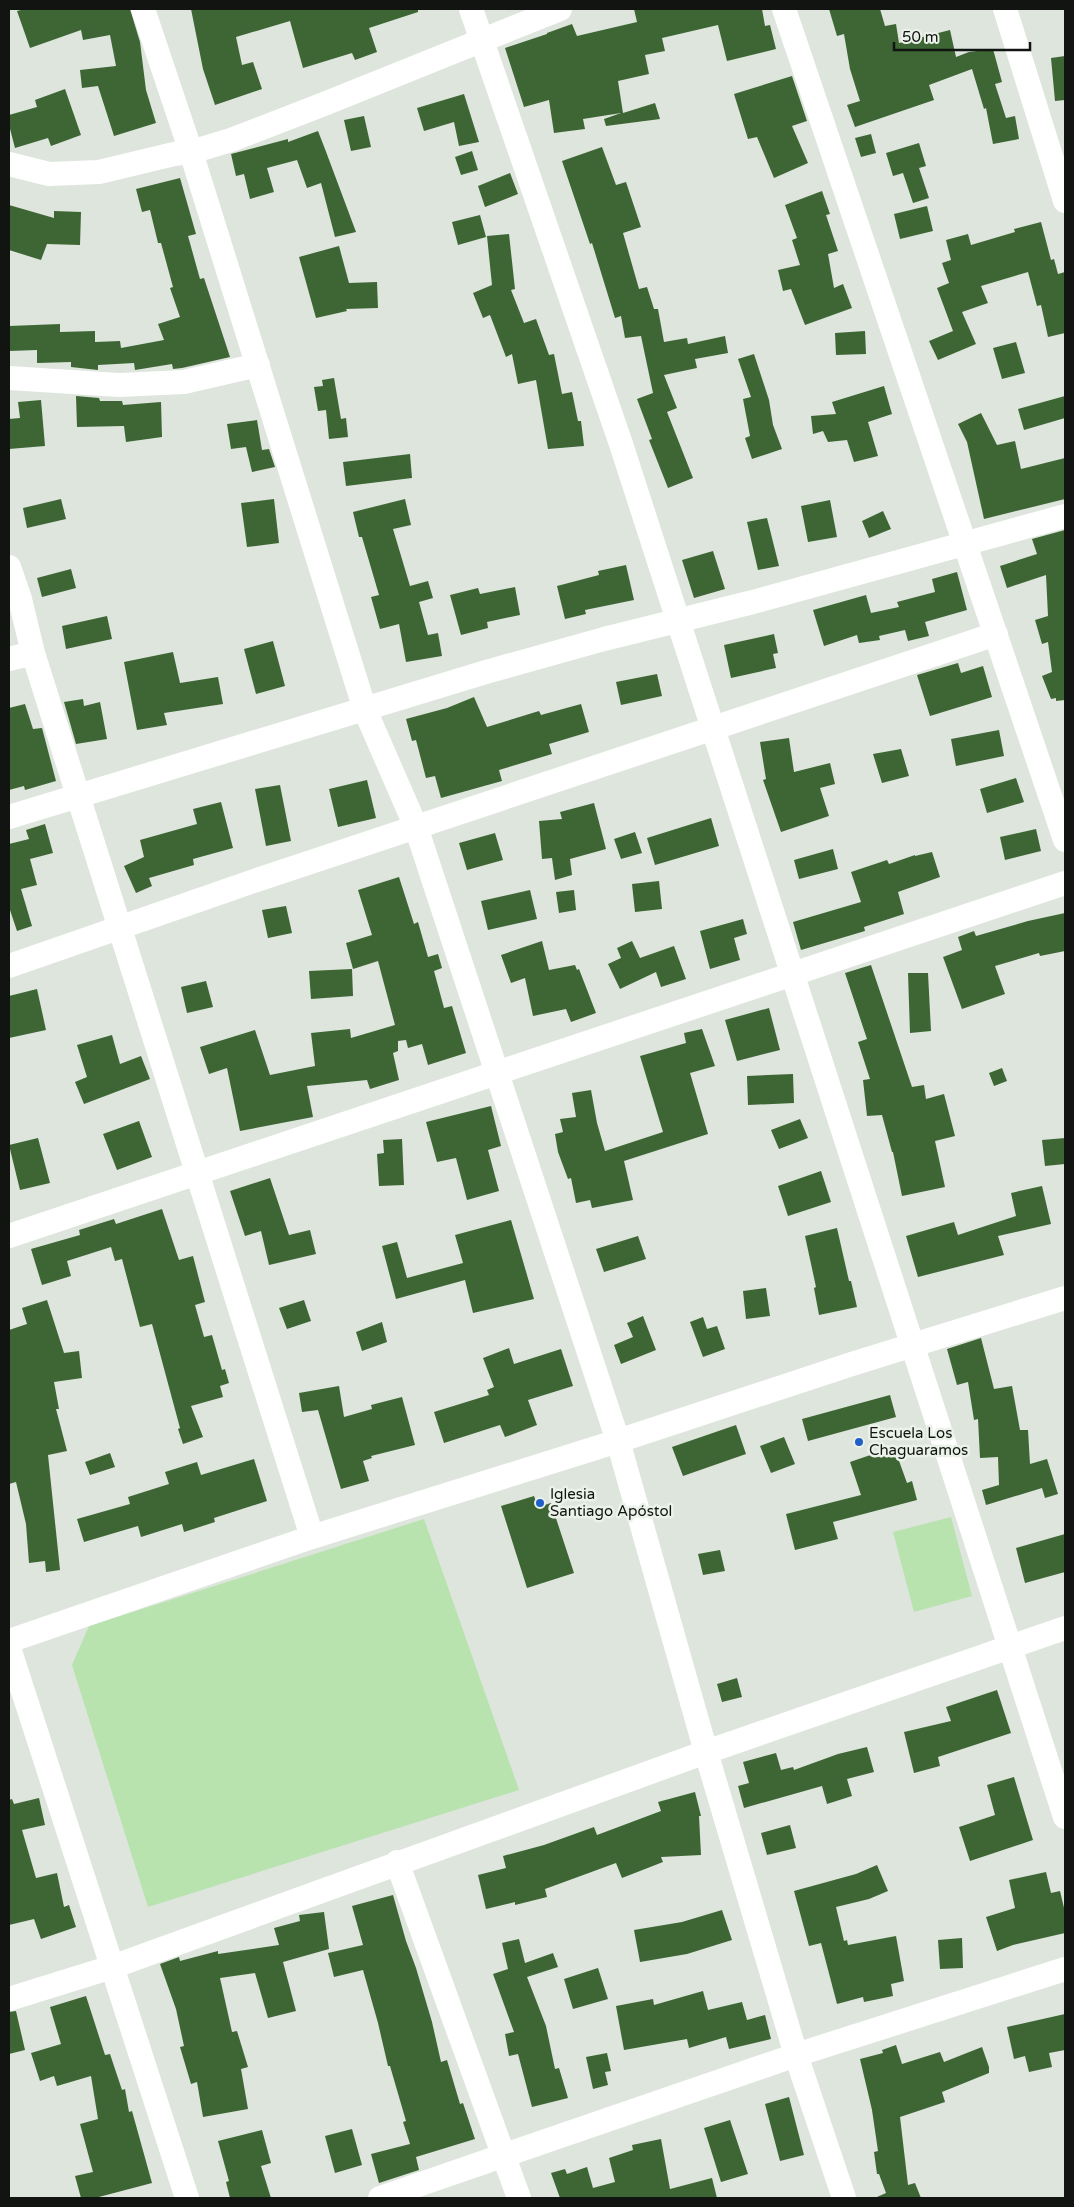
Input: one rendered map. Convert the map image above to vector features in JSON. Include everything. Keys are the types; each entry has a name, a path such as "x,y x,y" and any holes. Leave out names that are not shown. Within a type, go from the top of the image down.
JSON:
{"street":[{"path":"143,9 192,152 365,710 416,828 618,1441 706,1752 796,2055 844,2198"},
{"path":"471,9 560,262 679,620 911,1345 1065,1817"},
{"path":"9,164 49,174 99,172 174,154 192,152 305,111 560,9"},
{"path":"784,9 1065,840"},
{"path":"1005,9 1065,201"},
{"path":"9,378 120,385 166,383 184,382 258,365"},
{"path":"9,817 486,672 1065,516"},
{"path":"9,567 20,598 33,653 312,1537"},
{"path":"9,966 996,634"},
{"path":"9,659 33,653"},
{"path":"9,1236 1065,883"},
{"path":"9,1641 312,1537 618,1441 911,1345 1065,1298"},
{"path":"9,1999 112,1967 397,1862 706,1752 1065,1628"},
{"path":"9,1648 187,2198"},
{"path":"397,1862 519,2198"},
{"path":"380,2198 504,2157 796,2055 1065,1969"}],"green space":[{"path":"951,1517 972,1596 914,1612 893,1532"},
{"path":"424,1519 519,1790 148,1907 72,1665 89,1626"}],"building":[{"path":"25,9 130,9 140,42 146,90 156,123 114,136 98,86 82,88 80,70 116,66 110,35 83,40 81,30 30,48 17,11"},
{"path":"191,9 418,9 418,12 369,28 377,52 355,60 352,53 303,68 290,21 236,37 242,65 253,62 262,89 215,105 203,69"},
{"path":"634,9 762,9 765,26 770,25 776,49 727,61 718,25 662,38 665,51 645,55 649,74 618,81 623,113 655,103 660,119 606,126 604,119 621,113 583,119 585,129 554,133 549,100 524,107 505,48 572,24 577,36 637,22"},
{"path":"829,9 880,9 885,26 896,24 899,43 950,30 956,57 969,52 993,49 1002,82 995,84 1006,118 1015,116 1019,139 993,144 986,108 984,109 972,69 929,85 934,100 855,127 847,105 860,101 850,69 844,34 837,36"},
{"path":"1065,56 1065,100 1055,101 1051,58"},
{"path":"792,76 807,121 792,126 808,163 774,178 757,137 748,139 734,94"},
{"path":"65,89 81,135 51,146 48,138 15,148 9,125 9,115 37,107 35,100"},
{"path":"464,94 479,142 459,146 454,122 424,131 417,108"},
{"path":"364,116 371,147 351,151 344,120"},
{"path":"318,131 356,232 335,237 321,183 307,188 297,160 267,168 274,192 250,199 244,174 236,176 231,154 288,139 288,142"},
{"path":"871,134 876,153 861,157 855,138"},
{"path":"919,143 926,166 919,168 929,198 913,203 903,173 893,176 886,153"},
{"path":"602,147 616,185 626,182 641,227 623,233 639,289 647,287 654,309 658,309 664,342 687,338 688,344 725,336 728,353 695,359 697,368 664,375 677,408 667,412 693,478 668,488 649,440 652,439 637,399 653,393 641,336 625,338 621,316 615,318 592,243 590,244 562,161"},
{"path":"472,151 478,170 461,175 455,157"},
{"path":"510,173 518,194 485,207 478,186"},
{"path":"180,178 196,234 188,236 200,279 204,278 230,357 173,369 172,364 135,370 134,363 98,365 98,370 71,367 71,362 37,363 37,350 9,351 9,326 60,324 60,332 95,331 95,342 120,341 121,348 164,340 158,324 180,317 170,288 173,287 161,243 158,243 150,210 142,212 136,189"},
{"path":"822,191 830,214 826,215 838,251 828,254 834,288 843,284 852,308 805,325 791,289 783,291 778,270 800,265 792,240 797,238 785,205"},
{"path":"9,205 54,218 54,211 81,212 80,245 47,244 41,260 9,250"},
{"path":"927,206 933,231 900,239 894,214"},
{"path":"480,215 486,237 458,245 452,222"},
{"path":"1041,222 1051,260 1054,259 1058,274 1065,272 1065,333 1048,337 1041,305 1037,306 1028,272 981,286 988,303 962,312 976,344 938,360 929,341 953,331 937,288 949,283 942,263 951,260 946,240 968,234 971,245 1015,232 1014,229"},
{"path":"509,234 515,289 511,290 524,323 536,319 549,355 554,354 562,394 572,392 578,421 581,421 584,446 548,449 536,380 518,384 512,354 506,357 490,315 483,318 473,293 492,285 487,236"},
{"path":"339,246 349,283 377,282 378,308 346,309 347,311 316,318 299,257"},
{"path":"865,331 866,354 836,355 835,333"},
{"path":"1016,342 1025,373 1002,379 993,348"},
{"path":"754,354 769,400 773,425 782,449 752,459 745,438 750,436 743,399 751,397 738,359"},
{"path":"334,378 341,419 346,418 348,437 329,439 326,410 318,411 314,387 323,386 322,380"},
{"path":"884,386 892,414 868,422 878,456 854,462 847,440 828,442 823,431 813,434 811,416 836,414 832,402"},
{"path":"76,396 99,398 100,401 122,401 123,405 161,402 162,437 126,442 124,426 77,427"},
{"path":"1065,396 1065,418 1024,430 1018,409"},
{"path":"41,400 45,446 9,449 9,419 20,418 18,402"},
{"path":"981,413 997,445 1015,441 1021,469 1065,458 1065,499 984,519 967,442 958,424"},
{"path":"257,420 262,450 269,449 275,467 252,472 246,447 231,449 227,424"},
{"path":"410,454 412,478 346,486 343,462"},
{"path":"61,499 66,519 27,528 23,508"},
{"path":"274,499 279,543 247,547 241,503"},
{"path":"405,499 411,525 393,529 410,586 428,581 433,598 419,602 428,635 438,633 442,656 406,662 399,624 380,629 371,597 379,595 362,537 359,537 353,512"},
{"path":"830,500 837,537 808,542 801,506"},
{"path":"883,511 891,529 869,538 862,521"},
{"path":"767,518 779,566 758,570 747,522"},
{"path":"1065,530 1065,700 1056,701 1056,698 1051,699 1042,676 1052,672 1048,642 1042,644 1035,620 1048,616 1046,575 1007,588 1000,566 1037,554 1032,539"},
{"path":"713,551 725,589 694,598 682,560"},
{"path":"626,565 634,600 585,610 586,614 565,619 557,586 599,575 598,571"},
{"path":"71,569 76,588 42,597 37,578"},
{"path":"957,572 967,610 925,622 929,636 908,641 905,630 879,636 880,640 859,643 857,635 824,646 813,610 866,595 871,613 899,607 897,602 935,592 932,579"},
{"path":"515,587 520,615 487,622 488,628 461,635 450,595 478,588 480,594"},
{"path":"107,616 112,639 66,649 62,626"},
{"path":"774,634 778,653 773,654 776,668 731,678 724,645"},
{"path":"273,641 285,686 256,694 244,649"},
{"path":"173,652 180,683 218,677 223,704 164,713 167,725 137,730 124,662"},
{"path":"958,663 961,673 983,666 992,697 930,716 917,675"},
{"path":"657,674 662,696 621,705 616,682"},
{"path":"474,697 487,727 539,711 541,715 581,704 589,732 549,744 552,754 499,770 502,781 441,798 435,776 426,778 416,740 412,741 406,719 447,708"},
{"path":"83,699 84,706 100,702 107,739 76,744 64,702"},
{"path":"25,704 33,729 42,728 56,781 25,790 24,786 9,790 9,708"},
{"path":"999,730 1004,756 956,766 951,739"},
{"path":"789,738 794,772 830,763 835,784 820,788 829,816 781,832 763,780 766,779 760,742"},
{"path":"901,749 909,776 882,783 873,754"},
{"path":"1016,778 1024,802 987,813 980,789"},
{"path":"367,780 376,818 338,827 329,789"},
{"path":"280,785 291,841 266,846 255,789"},
{"path":"221,802 233,848 193,859 194,865 149,878 152,886 136,893 124,866 144,857 140,840 197,824 193,809"},
{"path":"594,803 606,849 570,859 572,875 555,880 552,858 542,859 539,821 562,819 560,812"},
{"path":"711,818 719,846 655,865 647,838"},
{"path":"45,824 53,853 30,859 37,885 21,889 32,926 17,931 9,907 9,844 29,839 26,830"},
{"path":"1036,829 1041,851 1005,860 1000,837"},
{"path":"635,832 642,853 621,859 614,839"},
{"path":"495,833 503,860 467,870 459,843"},
{"path":"833,849 838,869 799,879 794,860"},
{"path":"932,852 940,877 898,892 904,914 864,927 865,931 801,950 793,922 861,902 851,872 887,860 889,864 915,855"},
{"path":"399,877 414,924 418,922 428,957 438,954 442,968 434,971 444,1008 452,1006 466,1053 428,1065 422,1044 408,1048 406,1040 398,1041 398,1051 393,1053 399,1080 370,1089 367,1080 307,1086 313,1117 240,1131 227,1068 209,1074 200,1047 255,1030 270,1075 315,1066 311,1033 350,1029 351,1038 395,1025 378,961 353,969 346,943 372,935 358,890"},
{"path":"659,881 662,909 635,912 632,884"},
{"path":"530,890 537,919 488,930 481,901"},
{"path":"574,890 576,910 559,913 556,892"},
{"path":"286,906 292,933 268,938 262,910"},
{"path":"1065,913 1065,951 1040,956 1039,953 995,966 1005,994 962,1009 943,957 962,950 958,937 974,931 976,936 1028,921"},
{"path":"743,919 747,934 734,938 740,960 710,969 700,931"},
{"path":"542,941 549,970 575,965 577,970 579,969 596,1013 571,1022 566,1009 533,1016 525,978 511,983 501,955"},
{"path":"632,941 640,958 674,946 686,979 661,987 656,972 620,989 608,964 621,958 617,948"},
{"path":"871,965 912,1087 924,1085 926,1099 944,1094 955,1136 935,1141 945,1187 902,1196 893,1152 882,1115 867,1116 863,1080 870,1079 858,1042 867,1039 845,973"},
{"path":"352,969 353,996 311,999 309,971"},
{"path":"908,973 928,973 931,1031 910,1033"},
{"path":"206,981 213,1007 187,1013 181,987"},
{"path":"37,989 46,1030 9,1038 9,996"},
{"path":"769,1008 780,1050 737,1061 725,1020"},
{"path":"702,1029 715,1066 690,1073 708,1134 624,1161 633,1200 592,1208 590,1200 576,1203 571,1178 568,1179 558,1152 555,1134 563,1132 560,1119 576,1117 572,1093 591,1090 597,1123 605,1151 663,1132 640,1056 686,1043 684,1033"},
{"path":"112,1035 120,1064 141,1056 150,1079 84,1104 75,1082 87,1077 77,1045"},
{"path":"1002,1068 1007,1081 994,1086 989,1073"},
{"path":"793,1074 794,1103 748,1105 747,1076"},
{"path":"491,1106 501,1146 488,1150 499,1191 467,1200 456,1158 437,1162 426,1122"},
{"path":"800,1119 808,1138 779,1149 771,1130"},
{"path":"139,1121 152,1157 117,1170 103,1134"},
{"path":"38,1138 50,1183 20,1190 9,1145"},
{"path":"1065,1138 1065,1164 1045,1166 1042,1140"},
{"path":"402,1139 404,1185 379,1186 377,1154 384,1153 383,1140"},
{"path":"821,1171 831,1202 788,1216 778,1186"},
{"path":"270,1178 289,1235 310,1230 316,1254 269,1265 261,1231 245,1236 230,1191"},
{"path":"1042,1186 1051,1224 998,1236 1004,1255 918,1277 906,1236 954,1222 958,1235 1016,1216 1011,1193"},
{"path":"162,1209 179,1260 193,1256 205,1302 195,1305 204,1337 212,1335 222,1370 225,1369 229,1383 220,1386 223,1397 191,1406 203,1437 183,1444 152,1324 140,1327 122,1259 115,1261 111,1247 67,1261 71,1276 42,1285 31,1249 80,1235 79,1230 114,1219 116,1224"},
{"path":"511,1220 534,1299 473,1313 465,1280 396,1299 382,1246 397,1242 407,1278 463,1263 455,1235"},
{"path":"837,1228 857,1307 819,1315 814,1288 816,1287 805,1236"},
{"path":"638,1236 646,1259 604,1272 596,1249"},
{"path":"766,1288 770,1316 746,1319 743,1291"},
{"path":"47,1300 64,1353 79,1351 82,1378 54,1382 59,1409 56,1409 67,1451 48,1455 60,1570 46,1572 45,1561 29,1563 26,1524 16,1482 9,1484 9,1330 27,1324 22,1308"},
{"path":"304,1300 311,1321 287,1329 279,1308"},
{"path":"643,1316 656,1350 621,1364 614,1345 633,1337 627,1323"},
{"path":"703,1317 707,1329 717,1326 725,1349 703,1357 690,1322"},
{"path":"382,1322 387,1342 362,1351 356,1332"},
{"path":"981,1338 994,1389 1012,1386 1020,1430 1028,1430 1030,1464 1047,1459 1058,1494 1045,1498 1042,1488 986,1505 982,1490 999,1485 998,1457 980,1458 978,1419 974,1420 968,1382 957,1385 947,1349"},
{"path":"509,1348 514,1364 561,1349 573,1386 528,1400 537,1425 505,1437 500,1425 444,1443 434,1412 489,1395 487,1390 494,1387 483,1358"},
{"path":"339,1386 344,1417 372,1409 371,1405 402,1397 415,1445 371,1456 372,1458 363,1461 369,1481 341,1489 318,1410 302,1412 299,1393"},
{"path":"890,1395 896,1417 808,1441 802,1419"},
{"path":"736,1425 746,1454 683,1476 672,1447"},
{"path":"784,1437 795,1464 771,1473 760,1446"},
{"path":"894,1447 907,1483 912,1481 917,1500 833,1522 838,1539 795,1550 786,1514 861,1495 850,1462"},
{"path":"110,1453 115,1467 90,1475 85,1462"},
{"path":"254,1459 267,1501 214,1518 215,1522 184,1532 182,1524 141,1537 138,1526 84,1542 77,1519 130,1504 128,1497 169,1484 165,1472 197,1462 201,1475"},
{"path":"534,1496 538,1507 551,1503 574,1573 527,1588 501,1506"},
{"path":"1065,1534 1065,1572 1025,1583 1016,1548"},
{"path":"720,1550 725,1571 703,1575 698,1554"},
{"path":"737,1678 742,1697 722,1702 717,1684"},
{"path":"997,1690 1011,1733 938,1757 940,1766 914,1773 904,1732 951,1721 946,1707"},
{"path":"867,1747 874,1772 847,1779 852,1796 827,1804 822,1786 744,1808 738,1786 749,1783 743,1762 776,1753 781,1770 793,1767 794,1770 838,1754"},
{"path":"1014,1777 1033,1840 970,1861 959,1827 995,1815 987,1785"},
{"path":"695,1792 701,1816 699,1816 701,1855 661,1857 663,1862 622,1878 616,1863 545,1889 547,1897 515,1905 515,1902 486,1909 478,1875 506,1868 503,1856 544,1845 594,1827 597,1835 661,1811 658,1802"},
{"path":"39,1798 45,1825 22,1830 36,1878 57,1873 64,1907 69,1905 76,1927 41,1939 34,1919 9,1925 9,1800 12,1799 14,1804"},
{"path":"790,1825 796,1848 767,1855 761,1833"},
{"path":"877,1865 888,1891 869,1899 836,1907 844,1941 847,1940 848,1945 896,1936 904,1981 891,1984 893,1996 864,2002 863,1997 837,2004 821,1943 809,1946 794,1891 856,1874"},
{"path":"1046,1872 1051,1893 1060,1891 1065,1912 1065,1933 1013,1945 997,1951 986,1917 1015,1908 1009,1880"},
{"path":"393,1895 432,2022 441,2062 447,2060 460,2104 463,2103 475,2139 416,2157 419,2170 379,2183 371,2154 410,2144 403,2122 406,2121 390,2066 388,2066 363,1970 334,1977 328,1953 363,1945 352,1906"},
{"path":"722,1910 732,1940 687,1954 640,1962 634,1930 682,1922"},
{"path":"324,1912 329,1949 283,1962 296,2011 268,2018 255,1973 220,1978 232,2032 237,2031 248,2067 241,2069 248,2109 203,2117 197,2082 191,2084 180,2047 184,2046 176,2009 160,1964 179,1957 180,1961 218,1951 218,1954 279,1945 274,1928 300,1921 299,1915"},
{"path":"962,1938 963,1968 940,1969 938,1940"},
{"path":"519,1939 525,1963 553,1953 558,1967 527,1977 546,2026 555,2069 559,2068 568,2098 532,2107 518,2054 509,2056 505,2034 514,2032 493,1974 508,1969 502,1943"},
{"path":"598,1968 608,1999 573,2009 564,1979"},
{"path":"703,1991 708,2010 742,2002 747,2020 765,2015 771,2039 729,2049 726,2037 689,2048 687,2039 624,2050 616,2006 653,1999 654,2005"},
{"path":"86,1996 105,2055 110,2054 122,2090 125,2089 129,2112 132,2111 152,2183 95,2198 81,2198 75,2176 93,2172 80,2124 98,2119 91,2076 57,2086 54,2076 40,2081 31,2053 61,2044 50,2007"},
{"path":"16,2011 25,2050 9,2054 9,2012"},
{"path":"1065,2014 1065,2050 1049,2053 1052,2067 1029,2072 1025,2056 1014,2059 1007,2027"},
{"path":"896,2045 902,2064 940,2052 944,2062 982,2047 989,2067 989,2073 942,2092 945,2102 900,2117 908,2185 915,2183 921,2198 877,2197 886,2193 879,2174 877,2174 874,2152 878,2151 872,2110 860,2059 883,2053 882,2050"},
{"path":"607,2053 611,2071 605,2072 608,2085 593,2089 586,2057"},
{"path":"789,2097 804,2155 780,2161 765,2104"},
{"path":"730,2120 748,2174 721,2182 704,2128"},
{"path":"352,2129 362,2165 335,2173 325,2136"},
{"path":"262,2130 271,2163 261,2166 271,2198 230,2198 226,2182 229,2181 218,2141"},
{"path":"661,2139 670,2189 712,2178 717,2198 560,2198 551,2173 565,2169 567,2174 587,2167 593,2188 615,2182 609,2158 633,2150 632,2145"}],"place":[{"name":"Escuela Los Chaguaramos","path":"859,1442"},
{"name":"Iglesia Santiago Apóstol","path":"540,1503"}]}
